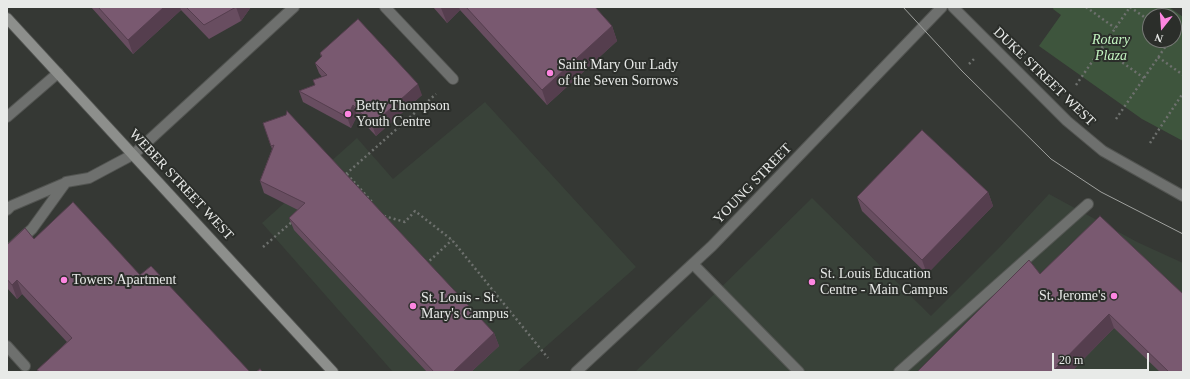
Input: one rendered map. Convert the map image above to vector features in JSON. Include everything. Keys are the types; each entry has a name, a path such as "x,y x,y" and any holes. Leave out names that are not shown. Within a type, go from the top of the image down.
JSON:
{"main road":[{"name":"WEBER STREET WEST","path":"7,18 134,154 333,372"}],"street":[{"path":"7,210 10,206 66,182 89,178 134,154 294,7"},
{"path":"385,7 453,79"},
{"name":"YOUNG STREET","path":"576,372 693,264 942,7"},
{"name":"DUKE STREET WEST","path":"953,7 1067,121 1103,150 1183,196"},
{"path":"7,117 58,73"},
{"path":"7,252 32,229 66,182"},
{"path":"899,372 1088,204"},
{"path":"693,264 799,372"},
{"path":"7,346 25,366"}],"path":[{"path":"1086,7 1115,28"},
{"path":"1076,85 1130,7 1142,15"},
{"path":"1102,48 1144,78"},
{"path":"1116,120 1164,48"},
{"path":"1158,57 1183,75"},
{"path":"341,179 453,79"},
{"path":"1150,143 1183,93"},
{"path":"347,174 377,208"},
{"path":"381,212 386,217 405,222 415,212 452,240 548,358"},
{"path":"263,247 299,216"},
{"path":"424,266 452,240"}],"shaded area":[{"path":"485,102 636,267 517,372 393,372 262,223 357,138 393,179"},
{"name":"St. Louis Education Centre - Main Campus","path":"1049,194 1137,242 1183,263 1183,372 635,372 812,198 931,316 1000,247"}],"green space":[{"name":"Rotary Plaza","path":"1054,7 1169,7 1170,8 1142,8 1142,48 1182,48 1182,16 1183,17 1183,141 1142,119 1039,46 1061,15 1053,9"}],"building":[{"path":"98,7 164,7 128,40"},
{"path":"186,7 236,7 204,25"},
{"name":"Saint Mary Our Lady of the Seven Sorrows","path":"466,7 595,7 612,26 542,90"},
{"path":"358,19 418,84 372,125 353,105 347,117 299,91 315,85 313,80 327,75 315,63 322,56 320,53"},
{"name":"St. Louis - St. Mary's Campus","path":"287,111 494,333 453,372 434,372 289,218 305,203 260,181 274,145 271,146 263,123 286,115"},
{"path":"922,130 988,192 922,260 857,197"},
{"path":"73,202 140,275 151,266 250,372 40,372 37,370 72,338 17,280 12,285 7,279 7,245 25,228 34,239"},
{"path":"1100,216 1183,294 1183,372 1169,372 1109,314 1052,372 917,372 1029,260 1040,274"},
{"path":"260,369 263,372 256,372"}],"tram line":[{"path":"903,7 962,71 1051,159 1101,192 1183,234"}],"place":[{"name":"Saint Mary Our Lady of the Seven Sorrows","path":"550,73"},
{"name":"Betty Thompson Youth Centre","path":"348,114"},
{"name":"Towers Apartment","path":"64,280"},
{"name":"St. Louis Education Centre - Main Campus","path":"812,282"},
{"name":"St. Jerome's","path":"1114,296"},
{"name":"St. Louis - St. Mary's Campus","path":"413,306"}]}
